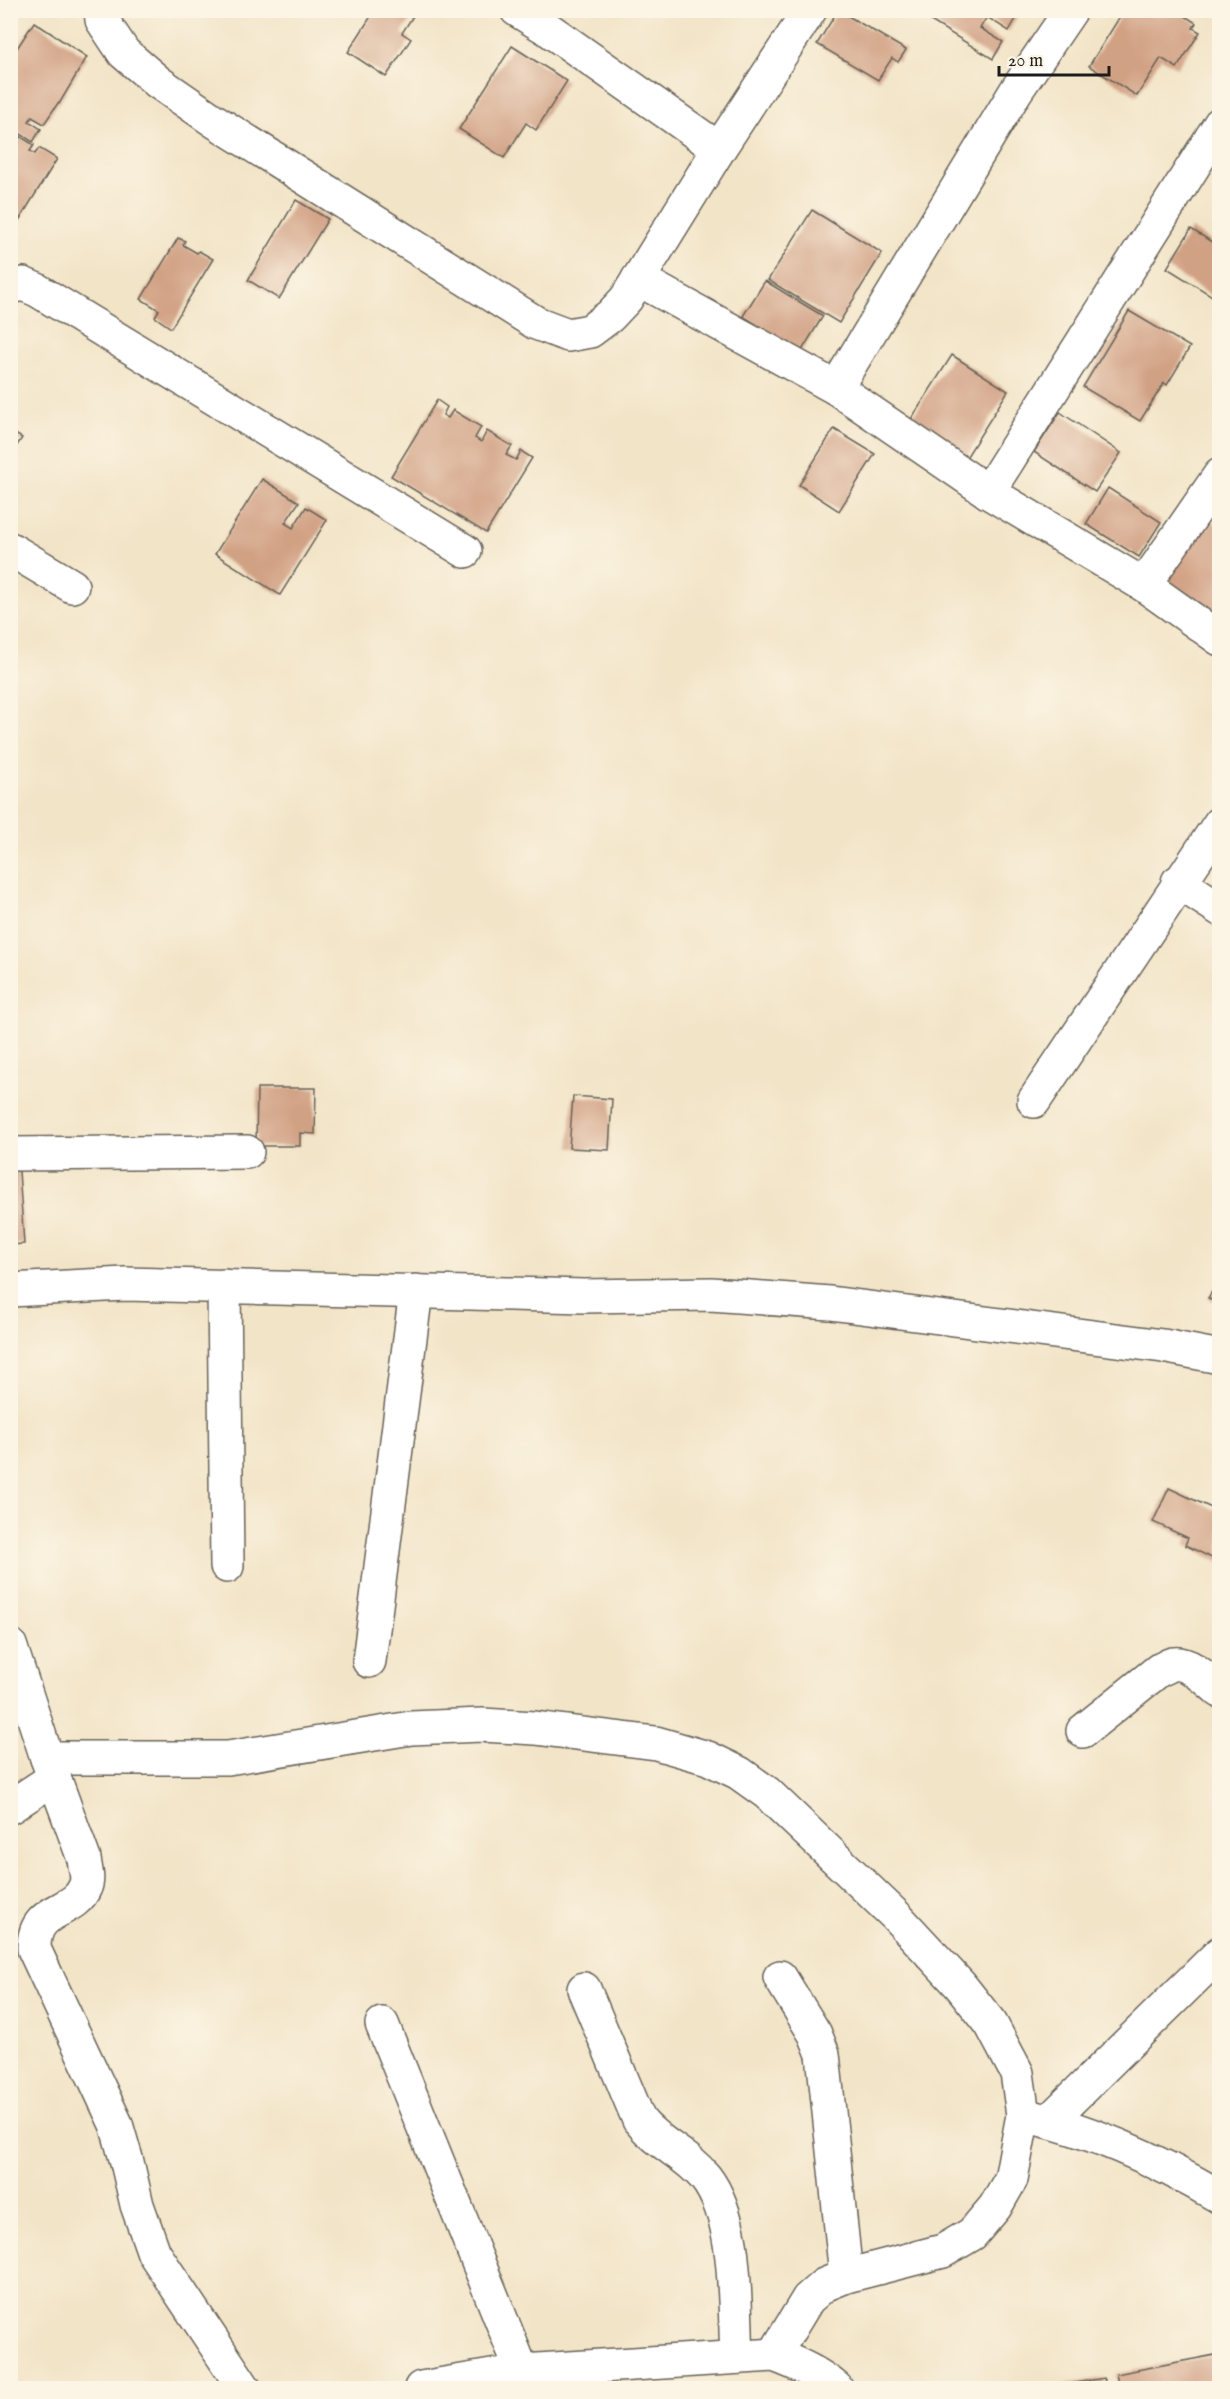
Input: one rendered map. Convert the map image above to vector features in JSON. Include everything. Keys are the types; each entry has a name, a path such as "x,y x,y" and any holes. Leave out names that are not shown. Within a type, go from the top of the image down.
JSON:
{"street":[{"path":"101,10 102,20 124,53 158,82 213,120 536,323 568,335 590,331 610,316 626,299 719,149 810,10"},
{"path":"517,10 554,20 719,149"},
{"path":"836,388 1016,92 1071,10"},
{"path":"988,492 1220,124"},
{"path":"638,279 836,388 988,492 1144,585 1220,639"},
{"path":"10,287 23,284 37,290 465,551"},
{"path":"1144,585 1220,475"},
{"path":"10,549 72,586"},
{"path":"1034,1101 1220,823"},
{"path":"1179,882 1220,909"},
{"path":"10,1154 247,1152"},
{"path":"10,1290 125,1284 584,1296 711,1294 789,1299 1163,1346 1220,1357"},
{"path":"224,1286 227,1566"},
{"path":"369,1661 416,1291"},
{"path":"10,1645 84,1859 87,1875 85,1888 75,1899 41,1922 33,1936 34,1949 116,2124 128,2162 137,2205 154,2253 244,2388"},
{"path":"1083,1731 1159,1670 1173,1664 1184,1665 1220,1691"},
{"path":"10,1807 51,1768 228,1758 411,1728 482,1725 535,1728 656,1743 708,1758 739,1773 767,1793 896,1916 960,1985 991,2024 1017,2073 1036,2118 1087,2134 1157,2163 1220,2197"},
{"path":"774,2355 808,2300 824,2285 846,2276 943,2251 972,2234 995,2207 1011,2179 1036,2118 1220,1953"},
{"path":"780,1977 815,2034 823,2054 846,2276"},
{"path":"584,1989 639,2120 650,2134 688,2159 715,2191 723,2210 730,2245 737,2357"},
{"path":"382,2024 522,2372"},
{"path":"421,2388 522,2372 774,2355 794,2363 836,2388"}],"building":[{"path":"375,10 410,10 415,13 402,33 411,39 386,77 348,52"},
{"path":"838,10 906,50 898,62 892,58 878,80 817,44"},
{"path":"927,10 1021,10 1009,31 987,17 980,28 1003,42 993,59 924,17"},
{"path":"1124,10 1176,10 1196,23 1193,28 1200,32 1177,68 1161,58 1137,96 1089,66"},
{"path":"34,22 87,57 59,104 44,124 32,117 29,121 41,129 33,142 10,127 10,54 12,56"},
{"path":"512,46 567,81 536,130 526,123 504,158 459,129"},
{"path":"10,130 34,145 30,151 35,154 39,148 57,159 10,235"},
{"path":"296,200 328,219 279,299 248,280"},
{"path":"812,210 882,253 839,323 768,280"},
{"path":"1191,229 1220,247 1220,301 1167,268"},
{"path":"178,238 185,241 183,245 213,259 171,328 155,317 159,310 141,299"},
{"path":"765,281 823,316 801,352 743,316"},
{"path":"1129,311 1190,347 1167,385 1164,383 1140,421 1083,387"},
{"path":"952,355 1008,391 964,461 908,424"},
{"path":"437,400 447,407 443,415 448,418 453,410 481,427 475,438 481,442 487,431 512,446 506,455 516,460 521,451 532,458 486,533 391,476"},
{"path":"1060,412 1121,453 1095,492 1034,452"},
{"path":"834,429 875,454 839,511 799,485"},
{"path":"10,431 22,438 10,456"},
{"path":"262,479 299,502 285,523 293,528 306,507 327,520 280,595 215,554"},
{"path":"1108,488 1161,522 1139,557 1086,524"},
{"path":"1203,516 1220,526 1220,622 1158,587"},
{"path":"257,1088 316,1088 315,1134 300,1133 300,1146 256,1146"},
{"path":"573,1096 612,1099 609,1150 569,1148"},
{"path":"10,1171 19,1171 24,1244 10,1245"},
{"path":"1220,1279 1220,1305 1208,1298"},
{"path":"1169,1488 1220,1512 1220,1562 1185,1545 1188,1538 1153,1522"},
{"path":"1220,2354 1220,2388 1119,2388 1116,2374"},
{"path":"1104,2378 1106,2388 1051,2388 1051,2387"}]}
